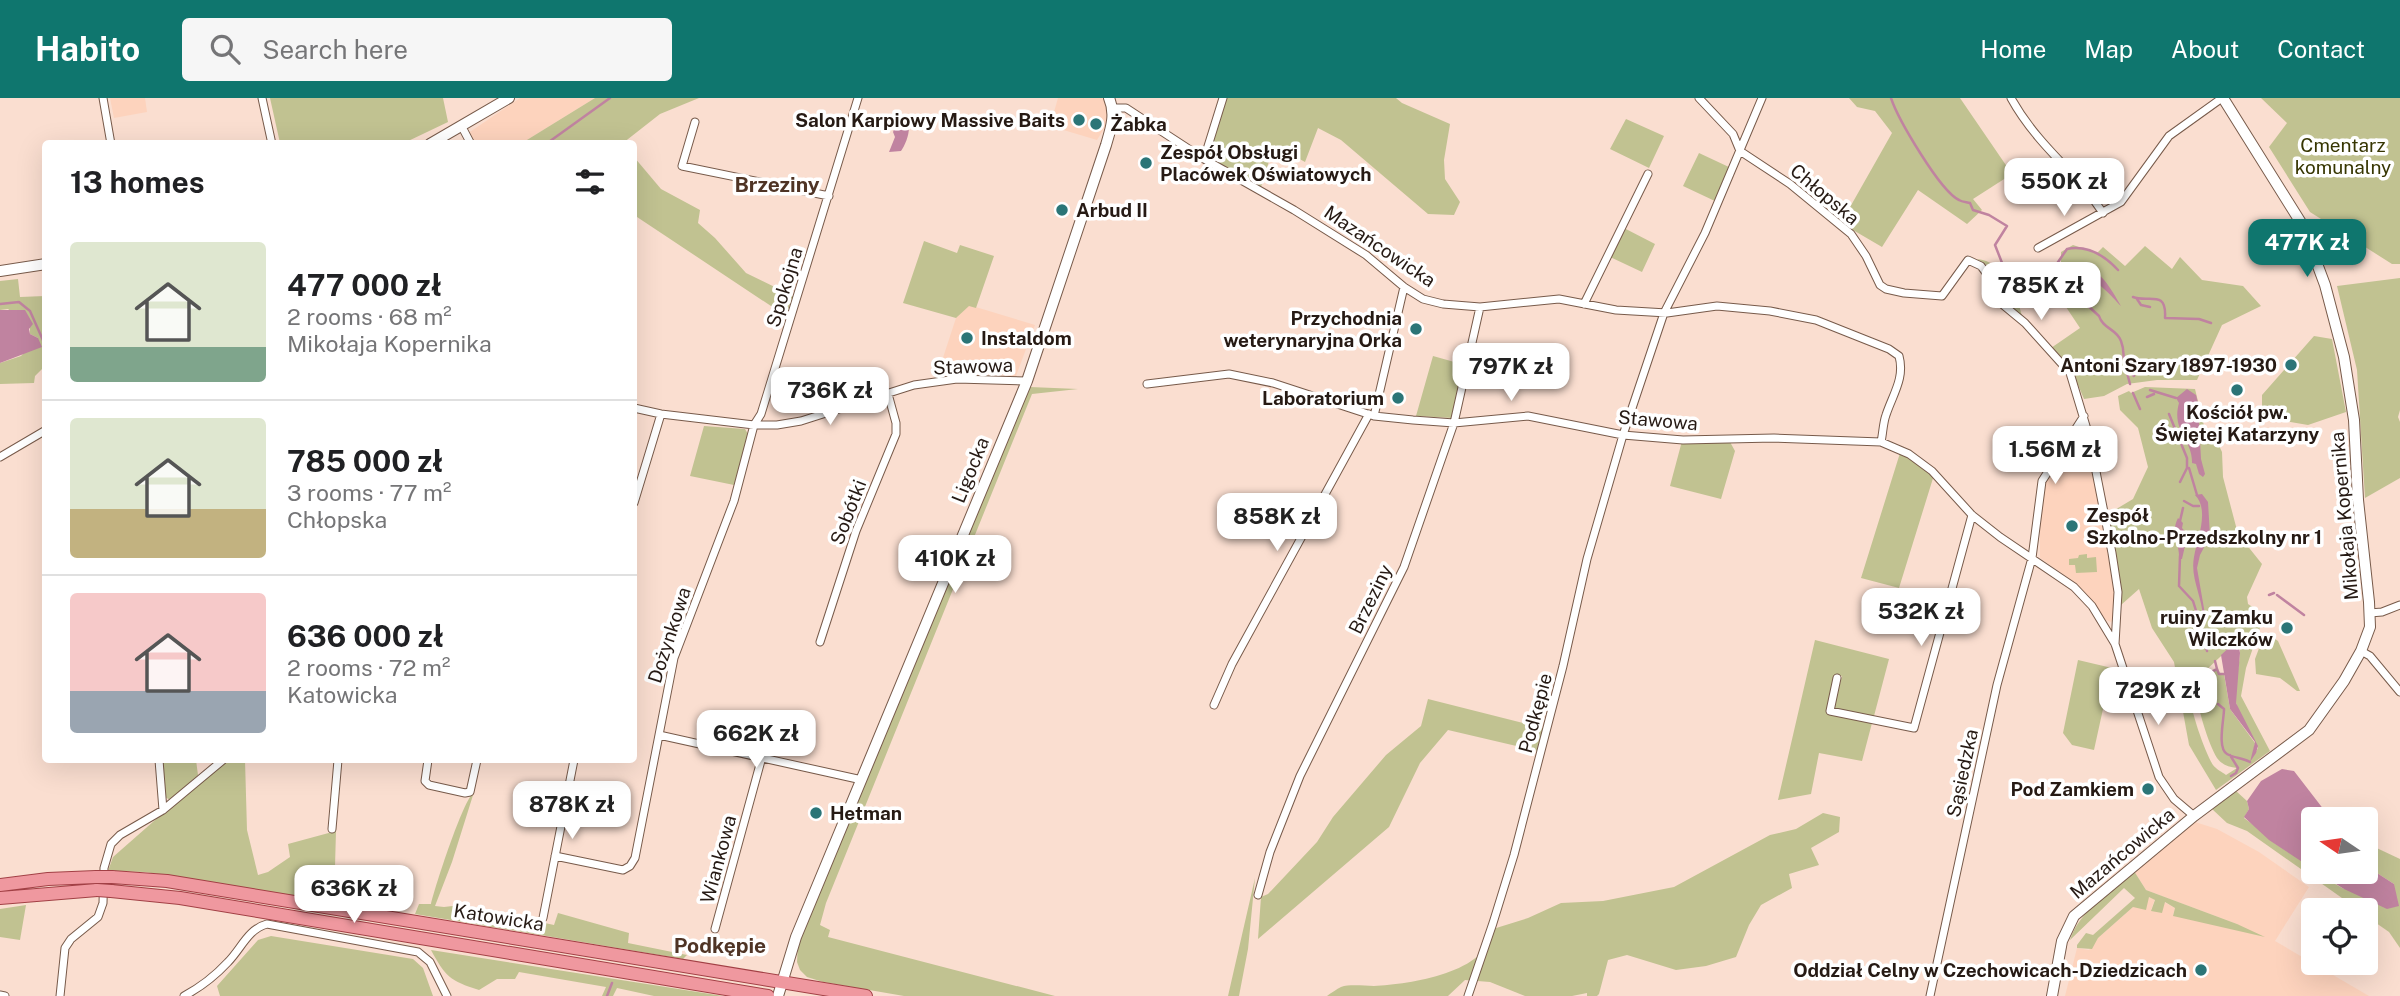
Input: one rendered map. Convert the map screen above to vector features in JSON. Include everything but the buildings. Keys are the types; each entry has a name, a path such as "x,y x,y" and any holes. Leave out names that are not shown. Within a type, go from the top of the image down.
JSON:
{"main road":[{"name":"Katowicka","path":"0,885 96,877 167,881 780,989 866,996"},
{"name":"Katowicka","path":"0,898 97,891 180,898 768,996"}],"street":[{"path":"103,98 110,140"},
{"path":"262,98 271,140"},
{"path":"438,140 509,98"},
{"name":"Spokojna","path":"754,425 761,414 858,98"},
{"path":"1204,159 1223,98"},
{"name":"Chłopska","path":"1699,98 1733,134 1740,151 1790,184 1851,234 1866,256 1880,285 1904,293 1942,296 1968,260 1981,266 1989,277 1996,299 2025,323 2070,373 2084,416 2118,592 2115,644"},
{"name":"Podkępie","path":"1468,996 1514,855 1563,666 1587,559 1623,435 1664,313 1705,233 1762,98"},
{"path":"2011,98 2039,139 2078,180 2103,214"},
{"path":"2038,248 2121,202 2169,136 2222,98"},
{"name":"Mikołaja Kopernika","path":"2194,816 2309,730 2320,718 2361,650 2370,627 2350,385 2326,285 2304,226 2222,98"},
{"name":"Mazańcowicka","path":"1111,103 1126,108 1204,159 1366,255 1404,287 1423,299 1443,304 1480,307 1559,299 1616,310 1664,313 1717,306 1770,311 1816,320 1889,349 1899,356 1903,368 1885,417 1881,442 1909,454 1932,471 1972,515 2074,587 2092,606 2115,644 2160,777 2174,799 2194,816 2074,916 2062,941 2052,996"},
{"name":"Ligocka","path":"780,989 796,937 1027,381 1113,122 1111,103"},
{"path":"695,122 682,166 829,196"},
{"path":"462,127 469,140"},
{"path":"1584,304 1648,174"},
{"path":"0,271 42,265"},
{"path":"1214,705 1232,664 1371,415 1404,287"},
{"name":"Brzeziny","path":"1258,895 1270,852 1300,776 1404,567 1454,423 1480,307"},
{"name":"Stawowa","path":"1147,384 1229,374 1272,383 1371,415 1454,423 1528,416 1623,435 1683,440 1774,438 1881,442"},
{"name":"Stawowa","path":"637,409 754,425 777,425 801,421 914,385 957,379 1027,381"},
{"name":"Sobótki","path":"820,642 856,531 896,434 896,422 888,394"},
{"path":"637,493 661,414"},
{"path":"2032,558 2042,481 2084,416"},
{"name":"Dożynkowa","path":"555,856 617,870 630,866 635,858 674,658 734,501 754,425"},
{"path":"0,457 42,432"},
{"path":"1838,678 1830,711 1914,728 1972,515"},
{"name":"Sąsiedzka","path":"1930,996 1997,685 2032,558"},
{"path":"2370,613 2382,612 2400,605"},
{"path":"2361,650 2370,656 2400,692"},
{"path":"659,735 862,780"},
{"name":"Wiankowa","path":"715,929 762,757"},
{"path":"159,763 163,810"},
{"path":"60,996 65,948 71,939 98,917 103,903 104,868 111,844 120,835 163,810 219,763"},
{"path":"332,829 338,763"},
{"path":"428,763 425,781 429,785 470,792 476,763"},
{"path":"543,918 573,763"},
{"path":"184,996 202,986 229,962 252,931 267,924 418,952 430,962 447,996"}],"shaded area":[{"path":"110,98 145,98 147,112 114,118"},
{"path":"520,98 595,98 527,140 466,140 464,136"},
{"path":"1058,98 1102,98 1106,102 1108,122 1097,140 1050,126"},
{"path":"908,122 903,148 901,151 889,152 896,125"},
{"path":"2079,266 2099,275 2121,306 2095,282 2076,278"},
{"path":"969,305 1035,325 1016,376 974,372 937,376 956,318"},
{"path":"0,310 25,310 33,324 29,329 30,334 38,338 42,347 0,363"},
{"path":"2187,389 2196,395 2198,403 2201,459 2205,474 2203,477 2196,464 2192,463 2178,421 2179,403 2176,398"},
{"name":"Zespół Szkolno-Przedszkolny nr 1","path":"2083,424 2115,591 2114,619 2111,622 2106,620 2076,583 2040,558 2040,504 2044,483"},
{"path":"2202,494 2208,502 2210,536 2200,555 2197,568 2206,620 2203,617 2193,565 2202,516 2202,508 2195,495"},
{"path":"2178,518 2188,535 2182,537 2185,546 2182,559 2179,559 2175,534"},
{"path":"2233,644 2239,647 2240,653 2236,703 2258,746 2250,762 2255,742 2230,709 2221,655"},
{"path":"2282,769 2294,771 2322,807 2301,807 2301,861 2269,840 2244,817 2249,809 2247,801 2261,781"},
{"path":"2195,822 2217,829 2259,852 2301,884 2309,887 2275,941 2301,956 2301,975 2333,975 2369,996 2065,996 2077,948 2089,950 2098,938 2133,907 2149,897 2155,899 2151,910 2164,902 2175,908 2173,915 2237,924 2146,890 2134,871"},
{"path":"2378,874 2394,884 2399,906 2387,909 2378,905 2378,898 2363,898 2336,884 2378,884"}],"green space":[{"path":"270,98 443,98 448,122 410,140 279,140"},
{"path":"595,98 699,98 660,114 627,140 527,140"},
{"path":"1225,98 1396,98 1450,124 1444,160 1445,179 1460,202 1454,215 1428,214 1341,140 1318,128 1305,162 1274,145 1261,187 1206,159"},
{"path":"1849,98 1960,98 2012,174 1973,199 1982,210 1967,224 1918,190 1882,247 1841,223 1892,133 1875,111 1857,107"},
{"name":"Cmentarz komunalny","path":"2261,98 2400,98 2400,264 2392,264 2310,212 2269,147 2287,123"},
{"path":"1626,119 1664,136 1649,168 1610,149"},
{"path":"1699,153 1731,168 1717,202 1683,186"},
{"path":"637,161 661,189 700,210 698,223 746,273 793,296 786,316 637,217"},
{"path":"1622,227 1655,244 1642,272 1608,256"},
{"path":"924,241 957,253 960,245 994,256 976,308 969,306 956,318 903,303"},
{"path":"2073,245 2097,253 2103,247 2125,266 2145,246 2172,269 2180,257 2202,280 2243,286 2261,306 2222,325 2197,380 2157,380 2127,384 2104,396 2084,399 2070,366 2051,348 2080,328 2052,286 2061,265 2061,252"},
{"path":"1977,259 1986,261 2001,272 2017,298 2022,316 2002,299 1988,266"},
{"path":"2400,278 2400,478 2365,498 2357,370 2337,286"},
{"path":"18,279 20,297 42,296 42,369 35,376 34,383 0,384 0,363 21,356 38,338 30,334 30,327 8,309 0,310 0,281"},
{"path":"2314,336 2332,339 2346,412 2308,425 2262,417 2262,395"},
{"path":"1433,356 1465,365 1453,418 1416,416"},
{"path":"1030,387 1078,389 1032,394 826,903 820,925 830,930 828,937 1055,996 904,996 807,977 797,962 798,944"},
{"path":"2145,387 2195,389 2206,434 2215,437 2222,452 2223,477 2238,534 2262,564 2247,597 2248,604 2260,612 2263,619 2246,668 2241,696 2270,751 2216,790 2189,745 2174,662 2152,628 2139,589 2121,605 2108,514 2133,499 2148,467 2138,428 2120,410 2118,396 2129,391 2131,393","holes":["2234,644 2240,650 2236,700 2241,717 2258,748 2252,758 2255,743 2230,709 2224,674 2219,674 2217,669 2207,675 2196,691 2204,726 2217,758 2226,765 2237,768 2226,775 2213,765 2205,749 2189,691 2190,685"]},
{"path":"704,426 745,429 748,434 734,485 690,476"},
{"path":"1682,441 1730,442 1735,451 1721,499 1670,486"},
{"path":"1900,453 1934,475 1899,588 1861,578"},
{"path":"2087,554 2087,558 2096,557 2097,572 2076,573 2075,565 2069,565 2069,559"},
{"path":"2268,634 2278,641 2300,691 2280,678 2256,674 2255,659 2264,635"},
{"path":"1815,640 1889,659 1874,716 1834,708 1842,676 1836,675 1826,713 1872,723 1862,761 1819,753 1811,794 1778,800"},
{"path":"2078,660 2112,668 2094,750 2072,745 2063,733"},
{"path":"1428,699 1543,728 1538,751 1448,730 1420,763 1389,827 1258,939 1261,897 1268,894 1317,842 1333,817 1386,755 1421,726"},
{"path":"162,763 196,763 198,775 170,800 165,797"},
{"path":"225,763 245,763 247,830 258,875 268,872 290,857 288,844 336,831 334,902 145,872 108,871 113,857 212,770"},
{"path":"2236,791 2247,801 2249,809 2244,818 2301,860 2301,869 2247,831 2227,823 2212,809"},
{"path":"474,792 435,906 461,905 554,925 558,913 629,933 628,943 687,955 683,959 415,914 419,904 431,904 457,826"},
{"path":"1823,813 1840,817 1839,832 1811,848 1819,865 1789,874 1792,888 1761,905 1749,925 1736,957 1706,966 1676,970 1627,955 1608,960 1597,996 1587,996 1587,993 1572,996 1525,996 1490,982 1465,980 1448,996 1327,996 1345,986 1389,985 1445,973 1478,956 1488,944 1493,929 1528,918 1561,903 1603,901 1674,887 1770,835 1796,829"},
{"path":"2378,849 2400,859 2400,948 2389,932 2378,924 2378,898 2342,898 2322,884 2335,884 2344,889 2394,884 2378,874"},
{"path":"2134,871 2146,890 2265,937 2173,916 2175,908 2165,902 2162,913 2151,911 2155,900 2149,897 2146,910 2133,907 2098,938 2092,949 2077,948 2086,933 2093,935 2135,898 2124,888 2070,940 2074,929 2088,910"},
{"path":"1255,878 1248,949 1239,996 1228,996"},
{"path":"26,905 20,940 0,937 0,909"},
{"path":"271,936 413,959 423,968 433,996 220,996 217,986 258,940"},
{"path":"431,950 723,996 654,996 617,988 613,996 602,996 606,987 519,972 515,979 497,979 479,990 461,984 449,976"}],"waterway":[{"path":"552,140 610,98"},
{"path":"1891,98 1902,122 1941,183 1960,201 1970,203 1973,210 1989,215 2007,226 1995,245 2006,273 2012,276 2061,281 2119,337 2123,346 2124,362 2134,376"},
{"path":"2034,275 2056,265 2067,249 2074,248 2095,253 2118,270"},
{"path":"2133,297 2160,300 2165,309 2165,318 2199,319 2211,323"},
{"path":"2137,299 2141,305 2150,307"},
{"path":"0,304 19,302 30,311 42,338"},
{"path":"2126,369 2130,384"},
{"path":"2150,390 2176,398"},
{"path":"2133,393 2140,409"},
{"path":"2147,397 2154,394"},
{"path":"2169,414 2187,458 2187,468 2180,482"},
{"path":"2189,468 2197,495"},
{"path":"2184,501 2199,506"},
{"path":"2180,521 2183,508"},
{"path":"2180,556 2179,586 2193,601 2198,617"},
{"path":"2269,595 2274,593"},
{"path":"2277,595 2304,615"},
{"path":"2211,634 2221,644"},
{"path":"2203,637 2207,651"},
{"path":"2211,697 2206,689 2206,681 2217,669 2215,661"},
{"path":"2217,669 2219,674 2224,674"},
{"path":"2218,704 2224,709 2224,751 2250,762"},
{"path":"2230,755 2238,768 2231,776 2233,775"},
{"path":"607,996 612,983"}],"place":[{"name":"Salon Karpiowy Massive Baits","path":"1079,120"},
{"name":"Żabka","path":"1096,124"},
{"name":"Zespół Obsługi Placówek Oświatowych","path":"1146,163"},
{"name":"Arbud II","path":"1062,210"},
{"name":"Przychodnia weterynaryjna Orka","path":"1416,329"},
{"name":"Instaldom","path":"967,338"},
{"name":"Antoni Szary 1897-1930","path":"2291,365"},
{"name":"Kościół pw. Świętej Katarzyny","path":"2237,390"},
{"name":"Laboratorium","path":"1398,398"},
{"name":"Zespół Szkolno-Przedszkolny nr 1","path":"2072,526"},
{"name":"ruiny Zamku Wilczków","path":"2287,628"},
{"name":"Pod Zamkiem","path":"2148,789"},
{"name":"Hetman","path":"816,813"},
{"name":"Oddział Celny w Czechowicach-Dziedzicach","path":"2201,970"}],"district":[{"name":"Brzeziny","path":"777,184"},
{"name":"Podkępie","path":"720,945"}]}
